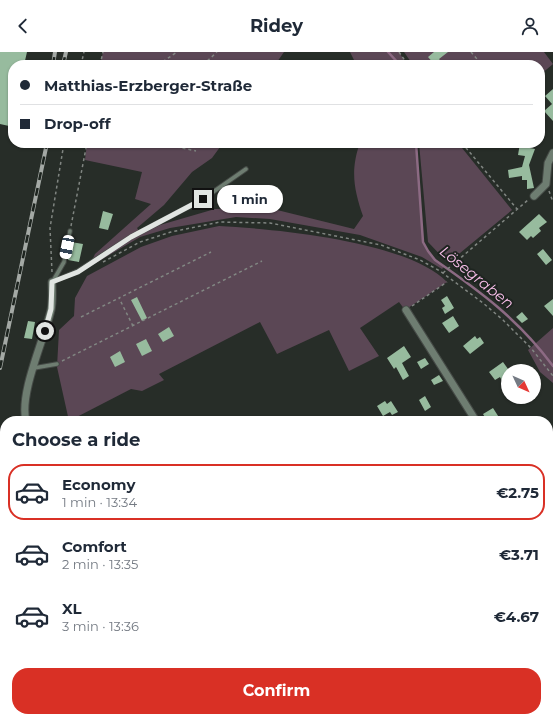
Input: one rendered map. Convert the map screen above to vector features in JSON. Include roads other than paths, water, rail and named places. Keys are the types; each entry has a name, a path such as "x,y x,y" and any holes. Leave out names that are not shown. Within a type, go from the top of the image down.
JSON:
{"street":[{"path":"534,196 546,184 548,163 553,153"},
{"path":"25,416 24,412 34,368 51,309 52,282"},
{"path":"406,310 414,330 473,416"}],"lane":[{"path":"52,282 78,272 131,237 203,199 246,169"},
{"path":"52,282 64,262 70,231"},
{"path":"34,368 57,364"}],"waterway":[{"name":"Lösegraben","path":"388,52 395,60"},
{"name":"Lösegraben","path":"416,148 423,242 428,251 435,260 484,295 513,321 553,366"}],"railway":[{"path":"54,60 55,52"},
{"path":"64,60 66,52"},
{"path":"0,368 46,148"}]}
